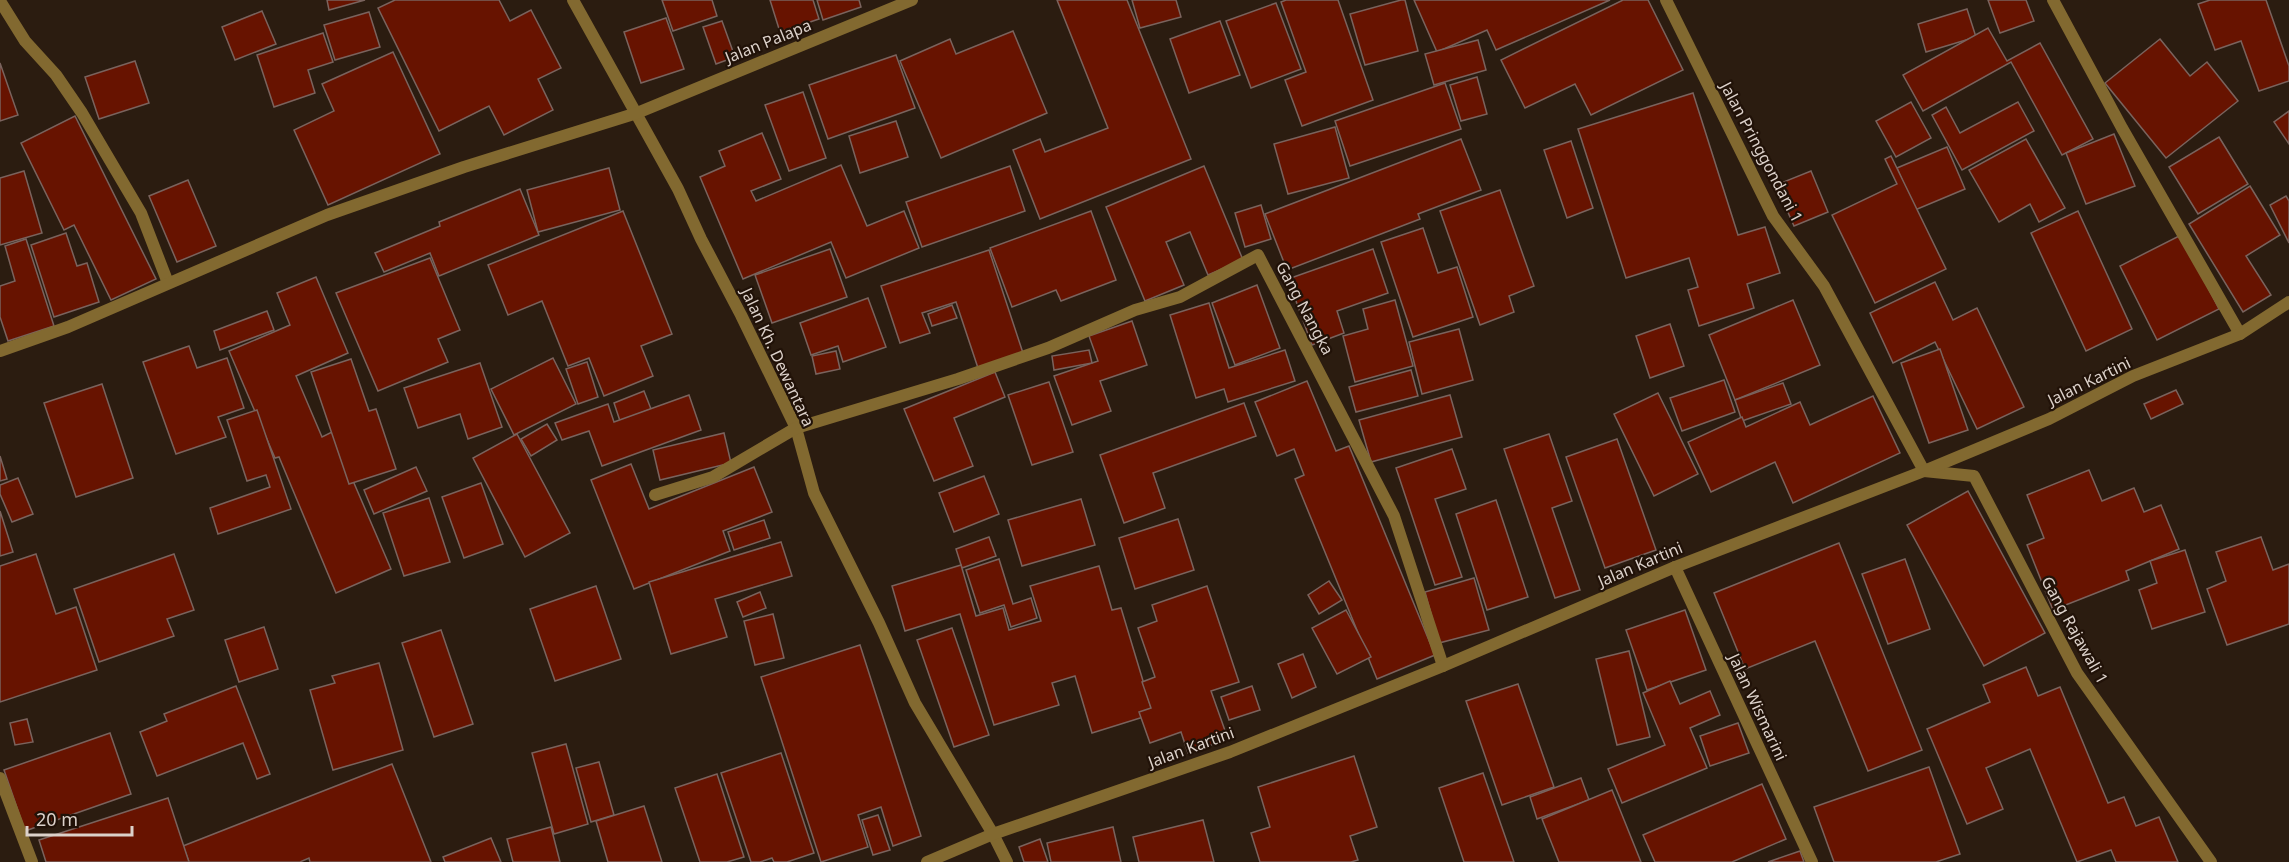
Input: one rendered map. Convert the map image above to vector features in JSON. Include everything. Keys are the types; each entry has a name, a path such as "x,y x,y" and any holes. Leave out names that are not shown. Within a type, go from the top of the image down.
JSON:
{"street":[{"name":"Jalan Kh. Dewantara","path":"573,0 678,189 700,239 741,315 796,429 814,493 879,623 915,703 993,834 1007,862"},
{"name":"Jalan Palapa","path":"0,351 68,327 327,215 464,167 637,113 912,0"},
{"name":"Jalan Pringgondani 1","path":"1666,0 1773,216 1824,286 1924,471"},
{"path":"2053,0 2122,128 2240,334"},
{"path":"0,1 25,40 56,75 82,113 141,213 168,283"},
{"name":"Gang Nangka","path":"796,429 958,380 1048,348 1135,310 1180,297 1258,255 1394,516 1443,666"},
{"name":"Jalan Kartini","path":"927,862 993,834 1230,752 1443,666 1675,567 1924,471 2049,419 2133,376 2240,334 2289,302"},
{"path":"655,495 713,477 796,429"},
{"name":"Gang Rajawali 1","path":"1924,471 1974,476 2077,673 2211,862"},
{"name":"Jalan Wismarini","path":"1675,567 1812,862"},
{"path":"0,778 32,862"}],"building":[{"path":"327,0 365,0 329,10"},
{"path":"395,0 499,0 510,21 531,10 561,68 538,79 553,110 504,135 489,106 439,131 378,8"},
{"path":"662,0 712,0 717,16 673,31"},
{"path":"770,0 813,0 819,19 780,32"},
{"path":"817,0 859,0 861,7 823,20"},
{"path":"1057,0 1127,0 1191,159 1040,219 1013,150 1040,139 1045,152 1108,128"},
{"path":"1132,0 1176,0 1181,17 1140,28"},
{"path":"1286,0 1338,0 1373,100 1302,126 1285,80 1306,72 1281,2"},
{"path":"1405,0 1418,51 1365,65 1350,14"},
{"path":"1414,0 1610,0 1496,50 1487,30 1437,52"},
{"path":"1623,0 1648,0 1683,70 1591,115 1575,84 1525,108 1501,60"},
{"path":"1988,0 2026,0 2034,21 2000,33"},
{"path":"2210,0 2266,0 2289,66 2289,81 2259,91 2241,41 2215,50 2198,4"},
{"path":"1276,3 1301,69 1251,88 1226,21"},
{"path":"1967,9 1976,37 1926,52 1918,24"},
{"path":"262,11 276,44 235,60 222,27"},
{"path":"369,12 380,47 335,60 324,25"},
{"path":"666,18 684,69 641,83 624,32"},
{"path":"722,21 735,57 716,64 703,27"},
{"path":"1220,21 1240,75 1189,93 1170,39"},
{"path":"1988,28 2007,61 2040,43 2093,139 2062,155 2011,62 1923,111 1903,75"},
{"path":"1013,31 1047,113 941,158 900,61 950,39 956,54"},
{"path":"323,33 333,62 308,70 315,93 274,107 257,55"},
{"path":"2160,39 2190,76 2207,62 2238,101 2166,158 2105,83"},
{"path":"1478,40 1486,70 1434,85 1425,54"},
{"path":"393,52 440,154 328,205 294,130 334,111 322,84"},
{"path":"896,55 915,108 828,139 809,85"},
{"path":"135,61 149,103 99,119 85,77"},
{"path":"0,63 18,115 0,121"},
{"path":"1477,77 1487,114 1461,121 1450,85"},
{"path":"1445,83 1461,129 1350,166 1335,121"},
{"path":"803,92 826,158 789,171 765,105"},
{"path":"1693,93 1738,235 1765,227 1780,273 1747,284 1754,308 1699,326 1688,290 1698,287 1689,258 1626,278 1578,129"},
{"path":"1911,102 1931,138 1896,157 1876,121"},
{"path":"2018,102 2034,131 1962,170 1932,115 1946,107 1960,133"},
{"path":"2289,111 2289,144 2274,122"},
{"path":"75,116 156,279 111,300 74,225 64,230 21,143"},
{"path":"896,121 908,157 860,173 849,136"},
{"path":"1335,127 1349,178 1288,194 1274,144"},
{"path":"762,133 781,179 751,191 756,201 841,165 867,226 904,211 919,248 846,278 831,242 743,279 700,177 725,166 719,151"},
{"path":"2114,134 2135,186 2086,204 2066,153"},
{"path":"2219,137 2248,184 2198,214 2169,167"},
{"path":"1461,139 1481,190 1418,214 1420,219 1287,270 1265,214"},
{"path":"2026,139 2065,208 2039,222 2030,204 1999,222 1969,170"},
{"path":"1571,141 1593,208 1567,218 1544,150"},
{"path":"1947,147 1965,189 1915,210 1897,168"},
{"path":"1891,156 1946,269 1875,303 1832,215 1897,184 1885,159"},
{"path":"1010,166 1025,211 922,247 906,202"},
{"path":"1204,166 1243,260 1208,275 1190,232 1166,242 1184,285 1145,301 1106,207"},
{"path":"609,168 620,210 538,232 527,190"},
{"path":"24,171 42,233 0,245 0,178"},
{"path":"1811,171 1828,212 1794,226 1776,185"},
{"path":"188,180 216,246 177,262 149,196"},
{"path":"2250,186 2280,235 2246,256 2271,295 2243,312 2189,224"},
{"path":"520,189 539,235 439,276 430,253 384,272 375,253 440,226 439,222"},
{"path":"1500,190 1534,286 1509,296 1514,312 1480,325 1440,211"},
{"path":"2286,196 2289,201 2289,243 2270,205"},
{"path":"1261,205 1271,239 1245,247 1235,213"},
{"path":"623,211 672,334 641,346 653,376 604,396 589,358 568,366 542,301 508,315 488,265"},
{"path":"1091,211 1116,280 1061,301 1056,290 1012,307 990,248"},
{"path":"2078,211 2132,329 2086,351 2031,233"},
{"path":"1423,228 1438,273 1457,267 1473,317 1413,337 1381,242"},
{"path":"66,233 77,266 87,263 99,302 54,317 31,245"},
{"path":"2181,235 2219,309 2157,340 2120,266"},
{"path":"26,239 54,326 8,341 0,317 0,286 15,281 5,246"},
{"path":"830,249 847,297 772,323 755,275"},
{"path":"1373,249 1388,293 1337,311 1344,333 1312,345 1288,279"},
{"path":"989,250 1023,353 978,368 956,302 922,313 930,333 900,343 881,286"},
{"path":"430,258 460,330 438,339 448,362 378,391 336,293"},
{"path":"316,277 348,353 296,376 322,437 332,432 391,569 336,593 279,457 275,458 229,351 290,325 277,293"},
{"path":"1935,282 1953,320 1977,308 2024,407 1977,429 1935,342 1893,363 1870,313"},
{"path":"1257,285 1280,348 1235,365 1212,303"},
{"path":"868,298 886,347 843,362 838,346 811,355 800,323"},
{"path":"1395,300 1413,366 1355,382 1343,336 1368,329 1363,309"},
{"path":"1793,300 1820,365 1735,400 1709,335"},
{"path":"1209,303 1229,368 1285,350 1295,381 1228,402 1224,389 1196,398 1170,315"},
{"path":"952,305 957,318 932,326 928,314"},
{"path":"267,311 274,330 220,350 214,331"},
{"path":"1132,321 1147,365 1100,381 1111,411 1072,425 1054,376 1098,361 1089,336"},
{"path":"1670,324 1684,366 1650,378 1636,336"},
{"path":"1459,329 1473,380 1422,394 1409,342"},
{"path":"189,346 197,368 227,358 244,408 218,417 226,437 176,454 143,362"},
{"path":"1940,349 1968,430 1929,443 1901,363"},
{"path":"1089,350 1092,363 1054,370 1052,356"},
{"path":"836,351 840,369 816,374 812,356"},
{"path":"553,358 576,404 514,435 491,389"},
{"path":"351,359 369,411 376,409 396,469 349,484 311,372"},
{"path":"587,362 598,397 578,404 566,369"},
{"path":"480,363 502,427 468,439 460,414 418,428 404,388"},
{"path":"1411,370 1418,396 1356,412 1349,387"},
{"path":"995,372 1005,397 954,418 973,466 934,481 904,409"},
{"path":"1724,380 1735,412 1682,431 1670,398"},
{"path":"1307,381 1336,451 1349,446 1435,655 1377,679 1295,479 1304,475 1294,449 1277,456 1255,402"},
{"path":"1049,382 1073,452 1032,465 1008,395"},
{"path":"1783,383 1791,404 1742,421 1735,400"},
{"path":"102,384 133,478 76,497 44,403"},
{"path":"2176,390 2183,404 2151,419 2144,404"},
{"path":"644,391 651,409 620,421 614,403"},
{"path":"1658,393 1698,474 1654,496 1614,414"},
{"path":"689,395 701,430 602,466 589,431 562,440 555,423 608,404 614,422"},
{"path":"1450,395 1462,437 1371,462 1359,420"},
{"path":"1873,396 1900,453 1793,503 1775,462 1711,492 1688,442 1742,417 1746,427 1800,402 1810,425"},
{"path":"1244,403 1256,436 1153,473 1165,508 1124,523 1100,455"},
{"path":"257,410 291,509 218,534 210,508 270,487 266,475 247,481 227,420"},
{"path":"547,424 557,440 531,456 521,439"},
{"path":"724,433 731,463 660,480 653,450"},
{"path":"517,434 570,533 525,557 473,458"},
{"path":"1549,434 1572,501 1552,508 1580,590 1555,598 1504,449"},
{"path":"1617,439 1656,550 1605,568 1566,457"},
{"path":"1452,449 1466,489 1435,499 1462,577 1435,585 1396,468"},
{"path":"0,456 7,479 0,481"},
{"path":"631,464 649,509 754,467 772,512 723,531 730,551 634,589 591,480"},
{"path":"416,467 427,491 374,514 364,490"},
{"path":"2089,470 2102,501 2134,488 2144,512 2161,505 2179,549 2126,571 2129,580 2053,610 2027,545 2044,538 2027,495"},
{"path":"984,476 999,514 954,532 939,493"},
{"path":"18,478 33,514 12,522 0,494 0,485"},
{"path":"481,483 503,544 464,558 442,497"},
{"path":"1968,491 2045,633 1984,666 1907,525"},
{"path":"429,498 450,562 404,576 383,513"},
{"path":"1081,499 1095,545 1022,566 1008,520"},
{"path":"1496,500 1528,597 1487,610 1456,514"},
{"path":"0,511 13,552 0,556"},
{"path":"1178,519 1194,570 1135,589 1119,538"},
{"path":"764,520 770,538 734,550 728,532"},
{"path":"989,537 996,556 962,568 956,549"},
{"path":"2261,537 2273,570 2289,564 2289,624 2227,645 2207,589 2226,581 2216,552"},
{"path":"781,542 792,576 715,599 727,637 671,654 649,582"},
{"path":"1839,543 1922,750 1868,771 1815,641 1745,669 1714,593"},
{"path":"2185,550 2205,612 2152,629 2139,590 2157,583 2150,561"},
{"path":"36,554 56,614 76,607 97,670 0,702 0,566"},
{"path":"174,554 194,610 167,619 174,636 99,662 74,589"},
{"path":"999,559 1013,604 1031,598 1037,618 1011,627 1004,605 980,613 966,570"},
{"path":"1905,559 1930,629 1888,644 1862,574"},
{"path":"961,565 976,616 1003,608 1009,630 1041,621 1030,586 1099,566 1112,610 1121,608 1153,714 1092,733 1075,676 1052,683 1059,705 994,725 960,614 905,631 892,586"},
{"path":"1474,578 1489,630 1439,643 1425,592"},
{"path":"1329,581 1342,600 1319,614 1308,595"},
{"path":"596,586 621,659 555,681 530,609"},
{"path":"1207,586 1239,682 1211,691 1228,739 1188,753 1181,732 1150,743 1139,712 1151,708 1142,682 1155,677 1138,628 1157,621 1152,605"},
{"path":"760,592 766,608 743,617 737,602"},
{"path":"1346,610 1371,657 1337,674 1312,628"},
{"path":"1685,610 1706,670 1647,690 1626,630"},
{"path":"773,614 784,658 755,665 744,621"},
{"path":"264,627 278,669 239,682 225,640"},
{"path":"952,628 989,735 954,747 917,640"},
{"path":"441,630 473,724 434,737 402,643"},
{"path":"860,645 921,836 893,846 881,807 858,815 868,847 821,862 761,677"},
{"path":"1629,651 1650,737 1617,745 1596,659"},
{"path":"1303,654 1316,687 1292,698 1278,664"},
{"path":"379,663 403,750 333,770 310,690 335,683 332,676"},
{"path":"2026,667 2038,696 2060,687 2108,803 2124,797 2136,826 2159,817 2178,862 2116,862 2111,850 2077,862 2030,749 1986,768 2003,809 1967,824 1927,729 1990,702 1983,685"},
{"path":"1670,681 1680,704 1710,691 1720,715 1690,728 1707,768 1622,803 1608,769 1665,745 1643,693"},
{"path":"1518,684 1554,787 1502,805 1466,701"},
{"path":"236,686 270,774 257,779 243,743 157,776 140,732 167,721 164,714"},
{"path":"1252,686 1260,710 1229,720 1221,697"},
{"path":"27,719 33,742 15,745 10,723"},
{"path":"1738,723 1749,753 1710,766 1700,736"},
{"path":"110,733 131,794 25,831 4,770"},
{"path":"566,744 588,824 554,834 532,753"},
{"path":"781,753 814,853 787,862 774,862 772,858 751,862 721,773"},
{"path":"1354,756 1377,827 1350,836 1358,860 1351,862 1260,862 1251,833 1270,827 1258,787"},
{"path":"599,762 614,815 591,822 576,768"},
{"path":"392,764 431,862 310,862 309,858 300,862 189,862 183,846"},
{"path":"1929,767 1960,854 1936,862 1834,862 1814,807"},
{"path":"1483,773 1514,862 1464,862 1439,788"},
{"path":"717,774 744,857 727,862 700,862 675,788"},
{"path":"1581,778 1589,800 1537,819 1530,797"},
{"path":"1762,784 1786,839 1732,862 1655,862 1643,835"},
{"path":"1612,790 1641,862 1559,862 1542,819"},
{"path":"168,798 189,862 46,862 39,840"},
{"path":"644,806 662,862 608,862 596,821"},
{"path":"878,815 890,850 873,855 862,820"},
{"path":"1203,820 1214,862 1139,862 1133,837"},
{"path":"551,827 560,862 513,862 507,839"},
{"path":"1113,827 1121,862 1051,862 1047,843"},
{"path":"491,838 501,862 445,862 443,857"},
{"path":"1040,839 1048,862 1024,862 1019,847"},
{"path":"1800,851 1804,862 1768,862"}]}
